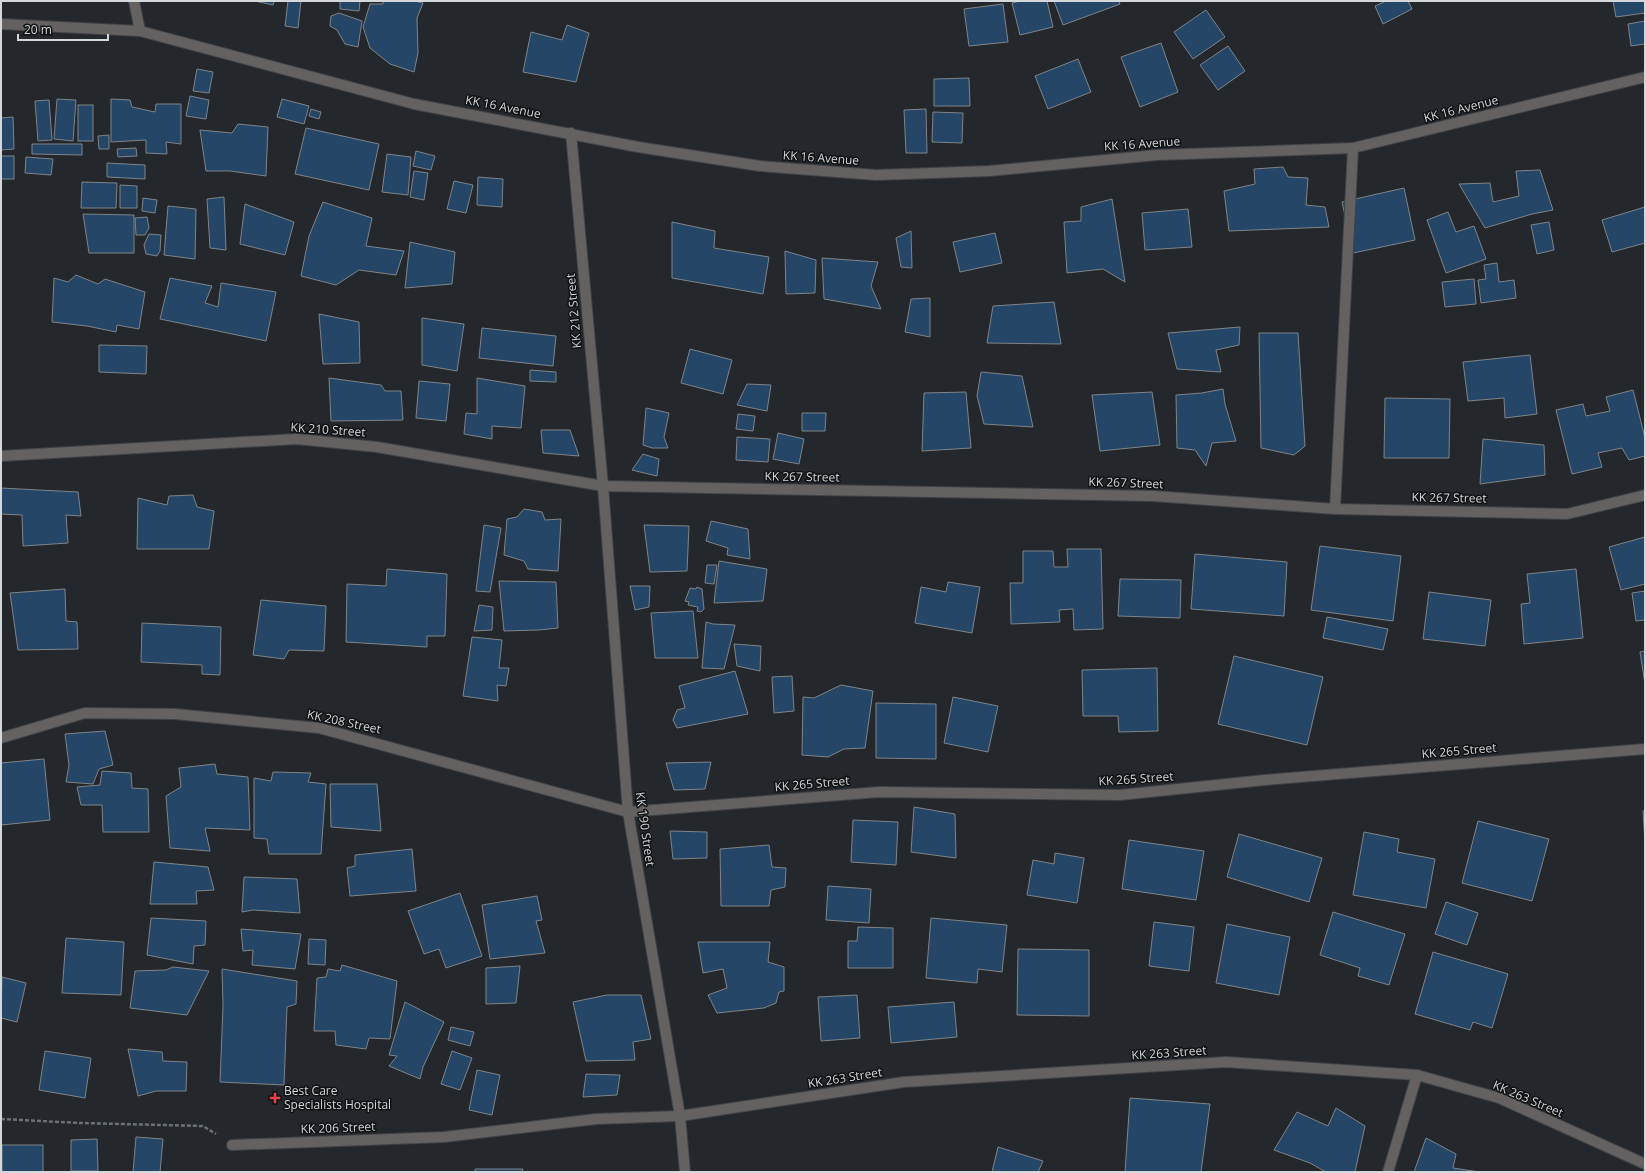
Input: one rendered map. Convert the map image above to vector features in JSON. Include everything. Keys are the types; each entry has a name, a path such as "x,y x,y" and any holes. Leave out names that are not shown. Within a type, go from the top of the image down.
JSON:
{"street":[{"path":"134,1 140,31"},
{"name":"KK 16 Avenue","path":"1,24 140,31 414,104 638,147 760,166 876,175 989,172 1157,155 1353,148 1645,77"},
{"name":"KK 212 Street","path":"571,133 603,486"},
{"path":"1335,509 1353,148"},
{"name":"KK 210 Street","path":"1,456 297,439 377,447 603,486"},
{"name":"KK 267 Street","path":"603,486 1153,496 1335,509 1567,514 1645,495"},
{"name":"KK 190 Street","path":"603,486 628,812 680,1116 685,1172"},
{"name":"KK 208 Street","path":"1,738 85,713 175,714 319,728 628,812"},
{"name":"KK 265 Street","path":"628,812 879,792 1120,795 1265,780 1645,749"},
{"name":"KK 263 Street","path":"680,1116 904,1082 1226,1062 1417,1075 1499,1098 1645,1164"},
{"path":"1388,1172 1417,1075"},
{"name":"KK 206 Street","path":"232,1145 444,1137 596,1119 680,1116"}],"path":[{"path":"1,1119 203,1126 232,1145"}],"building":[{"path":"255,1 274,1 273,5"},
{"path":"288,1 301,1 298,28 285,26"},
{"path":"340,1 360,1 359,11 340,9"},
{"path":"383,1 414,1 423,3 417,18 418,53 414,72 390,64 370,48 363,27 370,4 383,4"},
{"path":"1020,1 1047,1 1053,27 1020,35 1012,3"},
{"path":"1054,1 1119,1 1120,4 1063,25"},
{"path":"1386,1 1408,1 1412,9 1383,24 1375,6"},
{"path":"1613,1 1645,1 1645,13 1616,17"},
{"path":"1003,4 1008,42 969,46 964,9"},
{"path":"1206,10 1225,37 1193,59 1174,32"},
{"path":"339,13 362,21 358,47 345,44 337,30 330,26 331,16"},
{"path":"1645,21 1645,44 1631,46 1628,24"},
{"path":"567,25 589,33 576,82 523,72 531,32 562,40"},
{"path":"1161,43 1178,92 1140,107 1121,57"},
{"path":"1228,46 1245,71 1218,90 1200,65"},
{"path":"1078,59 1091,92 1048,109 1035,76"},
{"path":"197,69 213,72 209,93 193,91"},
{"path":"969,78 970,106 934,106 934,79"},
{"path":"190,96 209,100 206,119 186,116"},
{"path":"57,99 76,100 73,141 54,139"},
{"path":"111,99 130,100 132,107 155,112 156,104 181,104 181,144 166,142 167,154 146,153 146,140 111,142"},
{"path":"282,99 309,106 304,124 277,117"},
{"path":"49,100 52,140 38,141 35,101"},
{"path":"78,105 93,105 93,141 78,141"},
{"path":"311,109 321,112 319,119 309,116"},
{"path":"926,109 927,153 906,153 904,110"},
{"path":"933,112 963,113 962,143 932,142"},
{"path":"13,117 14,149 1,150 1,118"},
{"path":"238,124 268,127 266,176 230,171 206,171 200,130 232,133"},
{"path":"306,128 379,144 369,190 295,174"},
{"path":"109,135 109,149 99,149 98,136"},
{"path":"32,144 82,144 82,155 32,154"},
{"path":"136,148 137,156 118,157 117,149"},
{"path":"416,151 435,156 431,170 413,166"},
{"path":"387,154 411,157 408,195 382,192"},
{"path":"1,156 14,156 14,179 1,179"},
{"path":"26,157 53,159 51,175 25,173"},
{"path":"107,163 145,165 145,179 107,177"},
{"path":"1283,167 1288,177 1308,178 1306,205 1325,207 1329,227 1229,231 1224,191 1255,184 1254,169"},
{"path":"1540,170 1553,210 1532,214 1485,228 1459,184 1490,183 1493,202 1519,196 1516,171"},
{"path":"414,171 428,173 424,200 410,197"},
{"path":"478,177 503,179 502,207 477,205"},
{"path":"454,181 473,185 466,213 447,209"},
{"path":"82,182 117,183 116,208 81,208"},
{"path":"120,185 137,186 137,208 120,208"},
{"path":"1404,188 1415,240 1353,253 1342,202"},
{"path":"224,197 226,250 210,248 207,199"},
{"path":"143,198 157,200 155,213 142,211"},
{"path":"1112,199 1125,282 1103,269 1067,273 1064,222 1081,221 1081,207"},
{"path":"323,202 372,218 366,246 404,251 396,275 359,270 336,285 301,276 309,236"},
{"path":"245,204 294,222 285,255 240,244"},
{"path":"168,206 196,209 195,259 164,255"},
{"path":"1645,207 1645,243 1612,252 1602,220"},
{"path":"1188,209 1192,247 1145,250 1142,213"},
{"path":"1448,212 1456,232 1474,226 1486,259 1446,273 1427,220"},
{"path":"83,214 134,215 134,253 89,253"},
{"path":"147,217 149,228 145,235 136,235 135,218"},
{"path":"672,222 715,231 714,248 769,257 763,294 672,278"},
{"path":"1549,222 1554,250 1537,254 1531,225"},
{"path":"911,231 912,268 901,267 896,238"},
{"path":"995,233 1002,263 960,272 953,242"},
{"path":"149,234 161,235 160,251 157,256 146,254 144,245"},
{"path":"410,242 455,252 452,284 405,288"},
{"path":"785,251 816,260 815,293 786,294"},
{"path":"822,258 878,262 871,286 881,309 824,299"},
{"path":"1497,263 1499,282 1514,280 1516,298 1481,303 1478,280 1486,279 1484,265"},
{"path":"76,275 98,284 105,279 145,292 139,329 117,325 116,332 87,326 52,322 54,278 68,282"},
{"path":"170,278 212,286 205,303 218,307 221,283 276,292 266,341 160,319"},
{"path":"1474,279 1476,304 1445,307 1442,282"},
{"path":"930,298 930,337 905,332 911,299"},
{"path":"1054,302 1061,344 987,343 993,306"},
{"path":"319,314 359,322 360,363 323,364"},
{"path":"422,318 464,324 457,371 422,365"},
{"path":"1240,327 1239,345 1216,350 1221,372 1177,369 1168,333"},
{"path":"482,328 556,336 553,366 479,358"},
{"path":"1259,333 1298,333 1305,446 1294,455 1261,448"},
{"path":"99,345 147,346 146,374 99,372"},
{"path":"690,349 732,360 723,394 681,383"},
{"path":"1530,355 1537,414 1505,418 1504,398 1468,401 1463,362"},
{"path":"530,370 556,372 556,382 530,381"},
{"path":"981,372 1022,376 1033,427 984,424 977,396"},
{"path":"329,378 381,385 385,391 401,391 403,420 331,421"},
{"path":"477,378 525,386 521,428 492,426 492,439 464,434 466,413 477,414"},
{"path":"419,381 450,384 446,421 416,418"},
{"path":"747,384 771,385 767,411 737,405"},
{"path":"1223,389 1225,404 1236,441 1212,443 1206,466 1195,450 1177,448 1176,395 1202,393"},
{"path":"1633,390 1645,438 1645,456 1629,460 1622,448 1598,453 1602,467 1572,474 1556,410 1583,404 1586,416 1610,411 1606,397"},
{"path":"966,392 971,448 922,451 924,393"},
{"path":"1152,392 1160,445 1100,451 1092,395"},
{"path":"1385,398 1450,399 1449,458 1384,458"},
{"path":"646,408 669,413 664,437 668,448 652,448 643,445"},
{"path":"802,413 826,413 825,431 802,431"},
{"path":"738,414 755,416 753,431 736,429"},
{"path":"541,430 570,430 579,456 543,453"},
{"path":"778,433 804,439 799,464 773,459"},
{"path":"737,437 770,439 768,462 736,460"},
{"path":"1483,439 1544,445 1545,475 1480,484"},
{"path":"643,454 659,459 657,476 632,470"},
{"path":"1,488 78,492 81,516 66,515 68,543 23,546 22,515 1,514"},
{"path":"193,495 197,507 214,511 209,549 137,549 138,498 167,505 169,496"},
{"path":"524,509 542,512 545,520 561,519 558,571 528,569 524,561 504,555 507,519 517,517"},
{"path":"711,521 748,529 750,559 727,555 728,548 706,541"},
{"path":"484,525 501,528 490,592 476,591"},
{"path":"644,525 689,526 687,571 650,572"},
{"path":"1645,537 1645,584 1621,590 1609,547"},
{"path":"1320,546 1401,556 1393,621 1311,610"},
{"path":"1067,549 1101,549 1103,629 1074,630 1073,609 1059,610 1060,622 1011,624 1010,583 1023,583 1023,551 1053,551 1054,567 1068,567"},
{"path":"1195,554 1287,562 1284,616 1191,609"},
{"path":"719,561 767,569 763,601 714,603"},
{"path":"707,565 717,565 714,584 705,583"},
{"path":"387,569 447,574 445,636 427,636 427,647 346,642 347,584 386,586"},
{"path":"1576,569 1583,638 1524,644 1521,604 1530,603 1527,574"},
{"path":"1120,579 1181,580 1180,618 1118,616"},
{"path":"499,581 556,582 558,628 504,631"},
{"path":"948,582 980,587 972,633 915,623 921,587 946,592"},
{"path":"630,586 650,586 649,607 635,610"},
{"path":"697,587 702,589 704,609 701,612 697,611 698,607 688,605 689,602 685,601 690,588 696,589"},
{"path":"65,589 66,621 77,622 78,649 18,650 10,593"},
{"path":"1645,591 1645,620 1636,621 1632,593"},
{"path":"1429,592 1491,600 1485,646 1423,639"},
{"path":"261,600 326,606 324,651 289,650 284,659 253,655"},
{"path":"479,605 493,607 492,630 474,631"},
{"path":"693,611 698,658 655,658 651,613"},
{"path":"1327,617 1388,629 1383,650 1323,638"},
{"path":"706,622 713,624 735,625 724,669 702,668"},
{"path":"142,623 221,627 220,675 202,674 202,665 141,662"},
{"path":"472,637 502,640 499,668 509,668 506,686 497,685 498,701 463,696"},
{"path":"734,644 761,646 760,671 737,666"},
{"path":"1645,651 1645,684 1640,652"},
{"path":"1234,656 1323,677 1307,745 1218,724"},
{"path":"1157,668 1158,731 1119,732 1118,716 1083,716 1082,670"},
{"path":"735,671 748,714 677,728 673,720 677,710 685,708 679,686"},
{"path":"792,676 794,711 774,713 772,677"},
{"path":"841,685 873,691 865,748 844,749 828,757 802,755 803,697 814,698"},
{"path":"953,697 998,706 988,752 944,743"},
{"path":"876,703 936,704 936,759 876,758"},
{"path":"105,731 113,765 99,769 93,784 66,782 69,765 65,734"},
{"path":"44,759 50,820 1,825 1,763"},
{"path":"711,762 705,789 674,790 666,763"},
{"path":"215,764 217,774 248,777 250,830 205,828 210,851 170,848 166,796 181,787 179,768"},
{"path":"102,771 131,773 132,788 148,789 149,832 103,832 102,805 81,805 77,787 100,785"},
{"path":"273,772 311,773 308,782 326,784 321,854 269,854 267,839 254,838 254,778 271,781"},
{"path":"330,784 377,784 381,831 331,827"},
{"path":"914,807 955,814 956,858 911,852"},
{"path":"1645,810 1645,843 1643,811"},
{"path":"853,820 898,822 896,865 851,862"},
{"path":"1478,821 1549,839 1532,901 1462,883"},
{"path":"670,831 707,832 707,858 673,859"},
{"path":"1364,832 1399,839 1397,852 1435,859 1426,908 1353,895"},
{"path":"1239,834 1322,858 1309,902 1227,877"},
{"path":"1129,840 1204,851 1196,900 1122,889"},
{"path":"769,845 772,867 786,868 785,887 771,890 769,906 721,906 720,849"},
{"path":"412,849 416,891 350,896 347,868 355,866 355,855"},
{"path":"1055,853 1084,858 1077,903 1027,895 1033,860 1054,864"},
{"path":"154,862 208,867 214,890 196,891 197,904 150,904"},
{"path":"244,877 297,879 300,913 253,910 242,912"},
{"path":"828,886 871,889 869,923 826,920"},
{"path":"460,893 482,956 446,968 439,949 424,954 408,911"},
{"path":"537,896 542,920 536,921 545,953 490,959 482,905"},
{"path":"1446,902 1478,913 1467,945 1435,934"},
{"path":"1333,912 1405,934 1389,985 1358,976 1360,968 1320,955"},
{"path":"151,918 206,921 205,945 194,946 193,964 147,955"},
{"path":"931,918 1007,925 1002,972 978,969 977,983 926,978"},
{"path":"1154,922 1194,927 1189,971 1149,966"},
{"path":"1227,924 1290,937 1279,995 1216,983"},
{"path":"858,927 893,928 893,968 848,968 848,941 857,941"},
{"path":"241,929 301,934 295,969 252,965 253,950 243,951"},
{"path":"66,938 124,942 121,995 62,993"},
{"path":"309,939 326,940 325,965 308,964"},
{"path":"698,942 770,942 768,962 784,967 784,991 779,992 776,1003 764,1008 717,1013 708,995 727,988 723,969 703,973"},
{"path":"1018,949 1089,950 1089,1016 1017,1015"},
{"path":"1433,952 1508,974 1492,1028 1473,1022 1470,1030 1415,1014"},
{"path":"342,965 397,981 390,1039 369,1038 366,1049 336,1045 335,1031 314,1031 317,978 326,977 328,969 340,971"},
{"path":"520,966 516,1003 486,1004 486,968"},
{"path":"173,967 209,971 187,1015 130,1008 135,971 166,970"},
{"path":"222,969 297,981 296,1004 287,1007 284,1085 220,1082 223,1006"},
{"path":"2,977 26,983 17,1022 1,1018"},
{"path":"607,995 641,995 651,1039 633,1042 635,1060 586,1061 573,1002"},
{"path":"857,995 860,1038 821,1041 818,997"},
{"path":"405,1002 444,1022 423,1067 420,1079 389,1066 397,1056 389,1055"},
{"path":"954,1002 957,1037 891,1043 888,1007"},
{"path":"451,1027 474,1032 470,1046 448,1040"},
{"path":"128,1049 162,1052 163,1061 187,1062 186,1091 156,1091 138,1096"},
{"path":"45,1051 91,1058 85,1098 39,1090"},
{"path":"452,1051 472,1058 460,1090 441,1084"},
{"path":"477,1070 500,1075 492,1115 469,1110"},
{"path":"586,1074 620,1075 617,1095 583,1097"},
{"path":"1130,1098 1210,1104 1201,1172 1125,1172"},
{"path":"1336,1108 1365,1126 1355,1172 1326,1172 1310,1163 1274,1150 1297,1112 1328,1126"},
{"path":"136,1137 163,1139 160,1172 133,1172"},
{"path":"1426,1138 1456,1154 1453,1168 1480,1172 1414,1172"},
{"path":"97,1139 98,1171 71,1171 71,1140"},
{"path":"2,1145 43,1145 43,1172 2,1172"},
{"path":"998,1147 1043,1161 1038,1172 992,1172"},
{"path":"475,1169 523,1169 522,1172 475,1172"}],"place":[{"name":"Best Care Specialists Hospital","path":"275,1098"}]}
